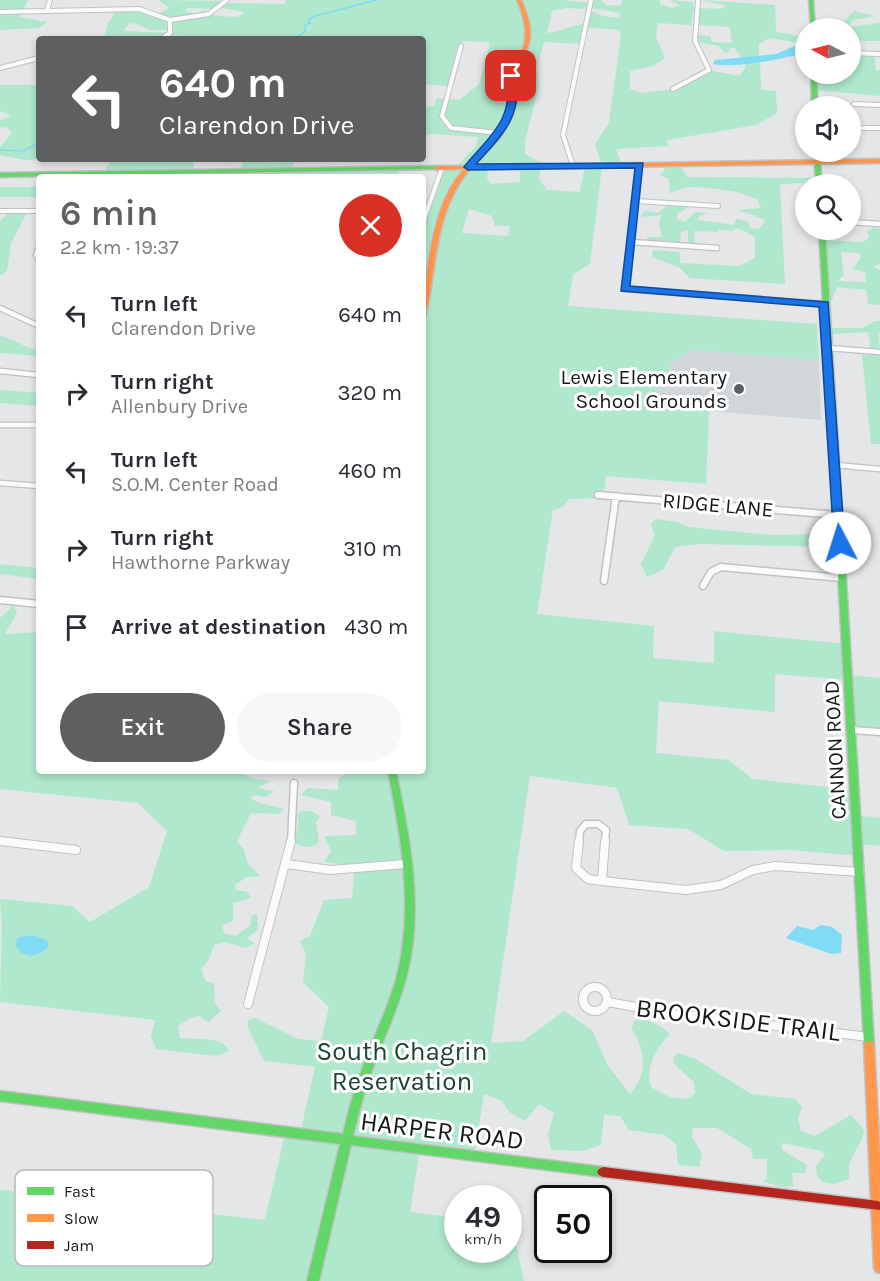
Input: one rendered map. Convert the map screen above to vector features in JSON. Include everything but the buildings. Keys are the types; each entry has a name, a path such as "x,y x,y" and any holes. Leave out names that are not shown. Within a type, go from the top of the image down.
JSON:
{"main road":[{"path":"426,298 441,217 454,185 499,133 513,104 512,72 530,33 529,23 519,0"},
{"path":"811,0 812,18"},
{"path":"861,161 880,161"},
{"path":"260,174 468,167 816,162 818,174"},
{"path":"0,175 36,175"},
{"name":"CANNON ROAD","path":"822,240 824,304 860,872 880,1268"},
{"path":"313,1281 328,1232 347,1140 369,1060 403,974 410,919 406,864 392,774"},
{"name":"HARPER ROAD","path":"0,1096 878,1206"}],"street":[{"path":"47,10 50,0"},
{"path":"122,8 125,0"},
{"path":"0,12 122,8 148,11 170,20 212,13 222,8 227,0"},
{"path":"573,166 563,135 591,0"},
{"path":"673,89 709,70 694,40 698,0"},
{"path":"166,36 170,33 170,20"},
{"path":"461,46 442,108 442,116 452,128 499,133"},
{"path":"861,53 880,54"},
{"path":"0,68 36,59"},
{"path":"861,104 880,105"},
{"path":"861,126 880,128"},
{"path":"640,165 632,242 624,289 824,304"},
{"path":"426,214 442,168"},
{"path":"636,201 718,206"},
{"path":"0,211 36,211"},
{"path":"861,223 880,224"},
{"path":"632,242 717,248"},
{"path":"0,308 36,325"},
{"path":"828,348 880,352"},
{"path":"0,371 36,375"},
{"path":"0,424 36,425"},
{"path":"835,465 880,468"},
{"path":"0,483 36,486"},
{"name":"RIDGE LANE","path":"598,495 837,515"},
{"path":"604,581 616,496"},
{"path":"703,586 711,572 721,567 842,578"},
{"path":"0,600 36,604"},
{"path":"852,730 880,732"},
{"path":"248,1004 291,846 294,783"},
{"path":"602,881 606,830 598,824 586,824 580,831 576,868 586,879 602,881 686,890 721,885 748,872 775,866 860,872"},
{"path":"0,842 76,850"},
{"path":"287,864 330,870 406,864"},
{"name":"BROOKSIDE TRAIL","path":"608,1002 675,1014 869,1037"}],"shaded area":[{"name":"Lewis Elementary School Grounds","path":"693,350 819,360 821,420 645,406 669,373 670,362"}],"green space":[{"path":"0,0 28,0 19,17 47,22 39,28 0,30"},
{"name":"South Chagrin Reservation","path":"158,0 225,1 217,9 188,8 184,12 197,13 205,10 212,13 206,15 237,17 245,12 222,8 225,3 284,4 287,0 562,0 590,3 589,9 566,8 552,11 547,33 586,24 582,44 544,42 537,68 539,85 525,141 525,154 548,166 541,166 539,179 547,190 580,192 585,165 602,165 595,144 609,123 621,36 619,30 587,27 592,11 602,16 619,18 620,13 591,8 593,0 601,0 606,5 621,6 622,0 660,0 660,4 672,8 680,5 669,0 692,2 694,8 691,25 658,23 656,37 665,58 653,66 630,71 630,89 641,93 673,89 709,70 739,76 746,67 744,63 760,60 761,90 776,91 777,113 756,125 667,140 668,146 616,149 622,165 602,167 590,264 573,274 568,306 817,324 819,360 693,350 670,362 669,373 646,406 709,411 706,484 606,476 603,498 569,499 563,507 553,510 537,614 654,626 653,658 714,663 714,631 847,644 848,675 880,678 880,732 854,729 849,680 775,674 775,712 659,701 656,753 728,760 753,779 855,790 857,815 880,818 880,846 858,844 859,856 792,850 724,851 688,829 629,825 617,788 530,776 491,1043 523,1041 564,1011 592,1030 608,1066 630,1094 640,1078 643,1061 639,1044 631,1028 636,1018 650,1021 670,1034 656,1052 649,1072 651,1087 670,1097 686,1099 695,1094 694,1082 676,1066 673,1058 678,1053 696,1059 751,1094 795,1099 802,1107 798,1119 801,1131 815,1136 851,1115 864,1130 850,1164 849,1179 834,1184 822,1182 817,1175 816,1166 825,1155 822,1151 782,1143 782,1150 807,1165 805,1173 792,1173 793,1186 781,1187 762,1181 767,1179 767,1159 753,1159 751,1149 717,1128 693,1128 692,1137 702,1154 699,1167 678,1165 676,1144 664,1135 629,1130 620,1116 604,1115 601,1145 582,1151 551,1150 548,1135 554,1113 539,1104 525,1121 509,1112 502,1101 484,1094 474,1157 420,1150 410,1212 444,1216 444,1263 520,1263 524,1281 0,1281 0,1190 15,1192 15,1266 213,1266 213,1214 265,1220 285,1134 300,1134 315,1067 264,1061 248,1028 248,1020 255,1018 298,1039 321,1041 329,1007 303,982 306,954 300,941 310,936 324,900 352,898 355,866 324,862 331,851 324,836 356,835 356,821 331,815 331,802 301,795 308,788 338,790 338,779 345,774 426,774 426,214 442,168 457,166 476,146 478,137 426,135 426,107 434,106 437,98 459,100 479,84 489,42 463,41 448,86 426,84 426,36 167,35 170,33 170,20 158,14 169,8","holes":["520,167 520,182 491,184 487,178 488,169","469,209 492,216 495,226 510,226 508,236 462,233"]},
{"path":"701,0 775,5 776,32 795,35 795,42 769,38 759,44 759,56 741,58 735,48 730,48 729,52 725,53 719,46 696,42 697,35 710,36 712,42 732,43 730,27 698,25 700,8 720,9 727,6"},
{"path":"116,10 139,10 166,21 168,30 149,30 135,23 128,24 124,31 167,33 162,36 105,36 107,26"},
{"path":"854,11 875,16 861,19 847,18"},
{"path":"880,23 880,41 861,41 861,25"},
{"path":"861,53 874,54 876,70 880,70 880,96 815,90 815,84 861,84"},
{"path":"0,85 36,85 36,159 25,160 0,155 0,147 12,133 7,127 0,128 0,120 11,116 0,111"},
{"path":"110,162 194,162 193,171 103,173"},
{"path":"243,162 294,162 291,170 240,171"},
{"path":"666,167 682,168 687,177 795,178 795,183 780,184 785,284 690,278 680,268 652,257 653,250 680,252 680,263 739,266 755,258 755,237 738,228 731,231 718,229 718,232 694,231 695,244 688,242 688,230 681,232 680,242 647,240 647,237 662,237 659,224 661,215 641,217 644,211 658,213 668,205 686,207 678,213 677,219 685,222 695,212 708,213 699,216 698,220 734,225 736,219 748,221 750,228 759,229 766,220 738,210 761,208 757,199 737,192 711,188 686,187 670,193 669,178 660,176"},
{"path":"399,170 398,174 260,174 261,172"},
{"path":"0,187 36,187 36,197 0,197"},
{"path":"7,214 26,214 11,243 7,271 0,276 0,221"},
{"path":"880,229 880,264 873,267 880,270 880,305 868,304 866,290 837,287 831,302 827,302 822,240 862,242 869,238 867,230","holes":["841,252 860,253 860,259 852,269 865,272 866,282 838,281 844,275"]},
{"path":"875,321 880,321 880,333 878,333 880,349 871,349 868,332 831,334 832,328 862,328"},
{"path":"0,335 32,349 36,348 36,356 0,353"},
{"path":"862,355 880,355 880,444 871,444"},
{"path":"0,390 36,393 36,406 0,403"},
{"path":"656,519 677,522 688,527 772,535 830,534 827,547 701,544 675,547 663,570 647,577 641,564 655,535 651,524"},
{"path":"0,564 36,568 36,579 0,574"},
{"path":"14,605 17,613 5,634 36,632 36,774 243,774 251,778 271,781 257,788 274,791 266,797 255,795 250,798 259,803 284,809 278,814 251,813 237,841 244,850 248,864 260,876 247,877 235,885 236,890 248,892 251,898 233,903 233,921 222,925 224,933 235,936 250,926 252,915 257,914 258,929 247,938 254,943 246,948 225,942 214,945 209,959 201,970 206,982 214,983 215,1003 221,1011 208,1022 199,1016 190,1018 178,1026 180,1038 215,1040 221,1042 229,1051 216,1056 156,1049 151,1036 155,1020 0,1002 2,925 0,899 72,906 90,922 149,887 167,831 138,803 0,789 0,618","holes":["33,935 47,940 44,952 35,956 24,955 19,937"]},
{"path":"300,811 311,811 320,816 316,823 319,842 311,847 295,843 299,818 296,816"}],"water":[{"path":"795,46 795,55 743,64 713,64 715,60 776,54"},
{"path":"821,925 832,927 842,935 841,953 831,954 786,938 797,926 813,930"},
{"path":"33,935 47,940 48,946 40,953 30,956 21,952 15,943 19,937"}],"waterway":[{"path":"299,36 305,31 305,25 310,23 308,20 315,16 377,0"},
{"path":"0,150 23,151 36,144"}],"traffic: fast":[{"path":"811,0 812,18"},
{"path":"814,84 815,96"},
{"path":"817,162 818,174"},
{"path":"62,174 437,168"},
{"path":"0,175 36,174"},
{"path":"823,240 869,1045"},
{"path":"313,1281 357,1099 397,990 407,949 410,924 409,873 393,774"},
{"path":"0,1096 603,1172"}],"traffic: slow":[{"path":"426,300 435,240 448,197 461,177 501,132 510,114 511,75 526,46 528,33 519,0"},
{"path":"437,168 880,161"},
{"path":"869,1045 880,1268"}],"traffic: jam":[{"path":"603,1172 878,1206"}],"place":[{"name":"Lewis Elementary School Grounds","path":"739,389"}],"route":[{"path":"511,76 514,95 509,116 496,137 468,167 640,165 630,261 624,289 824,304 840,543"}]}
